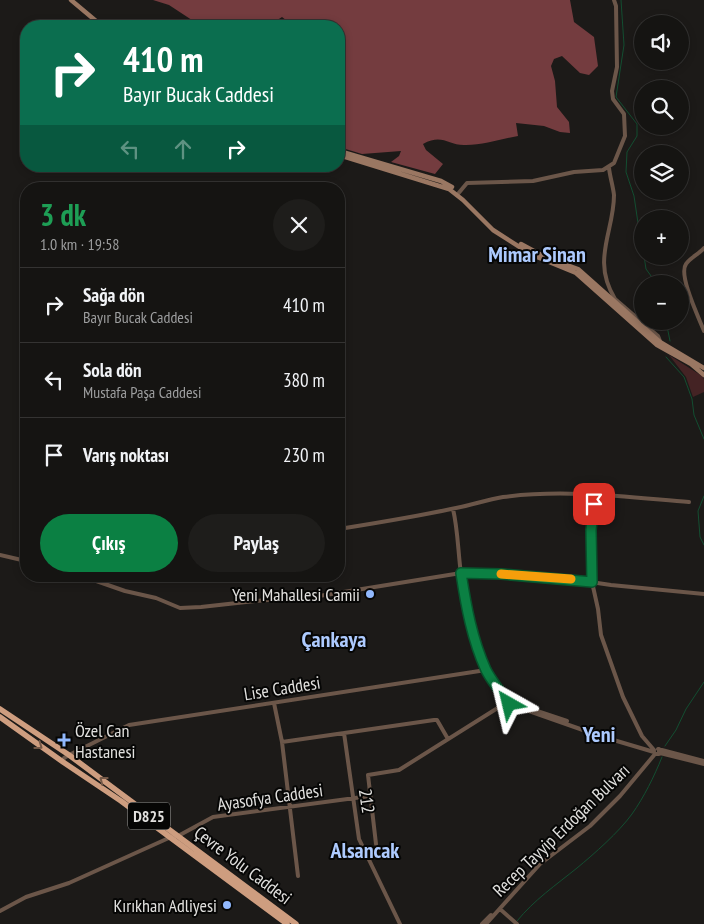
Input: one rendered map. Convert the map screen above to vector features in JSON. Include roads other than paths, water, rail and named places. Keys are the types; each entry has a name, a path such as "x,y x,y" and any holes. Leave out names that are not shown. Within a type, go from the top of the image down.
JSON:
{"highway":[{"name":"Çevre Yolu Caddesi","path":"0,709 75,759 296,924"},
{"name":"Çevre Yolu Caddesi","path":"0,717 171,837 287,924"}],"main road":[{"path":"71,0 95,20"},
{"path":"345,153 439,185 459,194 493,230 533,253 578,269 660,344 691,364 704,375"},
{"path":"345,156 375,164"},
{"path":"660,344 704,368"}],"street":[{"path":"459,194 468,183 533,180 574,172 603,170 609,168 616,160 625,136 624,114 613,99 612,91 617,67 616,6 614,0"},
{"path":"609,168 614,194 604,252 605,268 611,291 615,298 658,336 660,344"},
{"path":"704,248 686,264 684,271 686,284 704,331"},
{"path":"594,494 591,530 592,582 601,635 624,697 642,736 656,752"},
{"path":"345,528 452,509 504,497 594,494 689,502"},
{"path":"452,509 456,520 461,573 468,614 478,651 485,670 506,702 656,752 704,763"},
{"path":"0,554 20,559"},
{"path":"99,582 125,591 156,598 180,608 201,608 361,590 461,573 501,574 704,594"},
{"name":"Lise Caddesi","path":"62,762 69,755 130,725 485,670"},
{"path":"376,844 368,774 399,770 506,702"},
{"path":"274,703 282,742 298,876"},
{"path":"282,742 437,720 448,739"},
{"name":"212","path":"344,733 359,839 373,872 400,924"},
{"name":"Lise Caddesi","path":"69,767 77,753 86,746"},
{"name":"Recep Tayyip Erdoğan Bulvarı","path":"486,924 540,864 590,826 620,796 656,752"},
{"name":"Recep Tayyip Erdoğan Bulvarı","path":"482,924 536,866 589,824 610,804 656,752"},
{"name":"Ayasofya Caddesi","path":"178,836 213,817 370,796"},
{"path":"0,911 26,897 69,883 171,837 178,836"},
{"path":"500,909 517,924"}],"waterway":[{"path":"621,0 624,45 616,97 637,124 637,136 627,152 626,172 634,196 636,210"},
{"path":"645,265 650,275"},
{"path":"668,330 670,341"},
{"path":"666,357 684,377 692,399 694,415 704,439"},
{"path":"704,496 698,511 700,537 704,545"},
{"path":"665,746 704,682"},
{"path":"517,921 538,899 591,856 620,828 641,801 662,757"}],"place":[{"name":"Yeni Mahallesi Camii","path":"370,594"},
{"name":"Özel Can Hastanesi","path":"64,740"},
{"name":"Kırıkhan Adliyesi","path":"227,905"}],"district":[{"name":"Mimar Sinan","path":"537,254"},
{"name":"Çankaya","path":"334,639"},
{"name":"Yeni","path":"599,734"},
{"name":"Alsancak","path":"365,850"}]}
